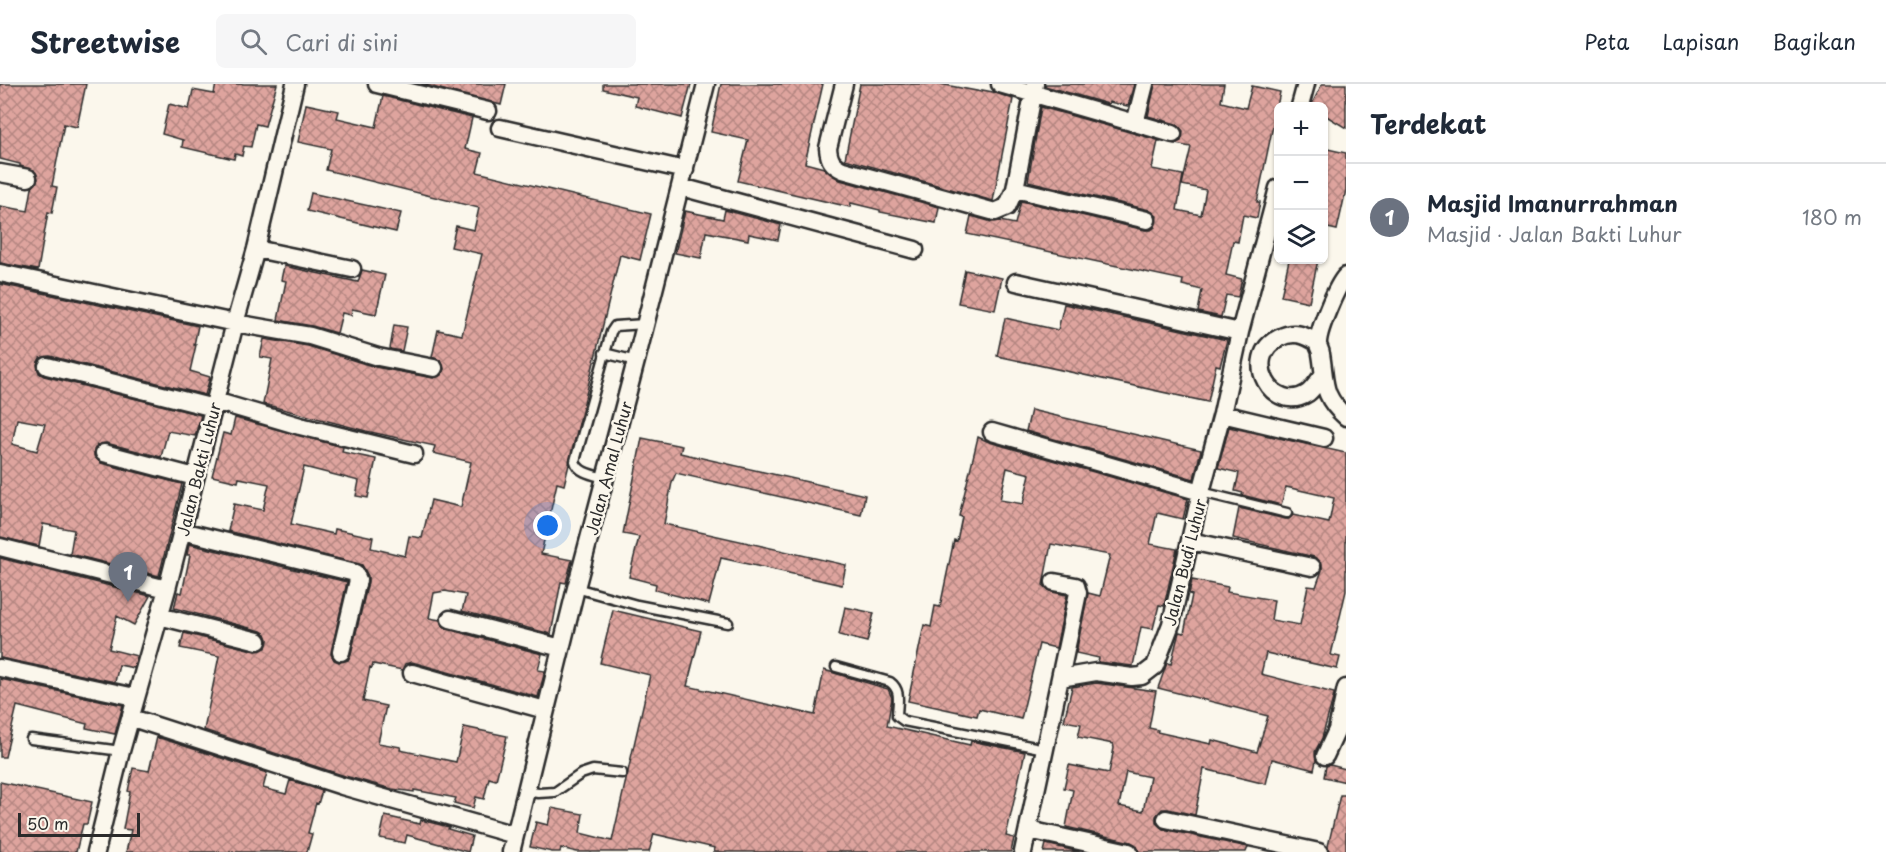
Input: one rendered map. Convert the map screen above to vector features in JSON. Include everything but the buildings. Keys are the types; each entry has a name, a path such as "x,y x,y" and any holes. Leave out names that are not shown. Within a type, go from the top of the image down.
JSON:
{"street":[{"name":"Jalan Bakti Luhur","path":"96,852 121,751 132,718 135,698 167,589 256,249 295,84"},
{"path":"377,84 488,111"},
{"name":"Jalan Amal Luhur","path":"511,852 545,710 706,84"},
{"path":"844,84 828,148 828,156 833,166 843,171 995,212 1007,207 1015,189 1034,89"},
{"path":"1000,84 1034,89 1173,134"},
{"path":"1135,123 1145,84"},
{"path":"1301,102 1306,84"},
{"path":"500,128 683,178 915,250"},
{"path":"0,173 28,178"},
{"path":"1015,189 1147,220"},
{"name":"Jalan Budi Luhur","path":"1060,678 1096,672 1132,677 1142,676 1155,666 1171,624 1240,332 1274,203"},
{"path":"256,249 352,269"},
{"path":"0,273 235,323 310,336 378,357 434,368"},
{"path":"1346,276 1336,289 1318,343 1328,395 1334,406 1346,417"},
{"path":"1016,282 1240,332"},
{"path":"1318,343 1302,335 1285,335 1268,345 1263,353 1261,366 1263,378 1268,386 1274,392 1289,397 1308,393 1323,375"},
{"path":"47,366 214,404 414,454"},
{"path":"1222,414 1324,438"},
{"path":"992,432 1201,492"},
{"path":"104,453 195,477"},
{"path":"182,531 356,573 358,580 341,652"},
{"path":"1190,541 1312,567"},
{"path":"0,547 167,589"},
{"path":"1023,852 1078,593 1076,586 1054,582"},
{"path":"159,616 258,641"},
{"path":"450,619 561,648"},
{"path":"0,668 135,698"},
{"path":"412,673 545,710"},
{"path":"1325,756 1341,731 1346,688"},
{"path":"132,718 342,786 515,835"},
{"path":"1166,819 1318,852"},
{"path":"1029,830 1129,852"}],"lane":[{"path":"605,478 576,467 574,461 604,353 615,326 645,324"},
{"path":"604,353 636,361"},
{"path":"1201,492 1287,513"},
{"path":"576,588 637,605 728,623"},
{"path":"836,667 888,681 894,685 898,692 897,716 904,722 1045,749"},
{"path":"31,739 121,751"},
{"path":"526,791 555,792 581,774 593,770 622,773"}],"place":[{"name":"Masjid Imanurrahman","path":"128,602"}]}
